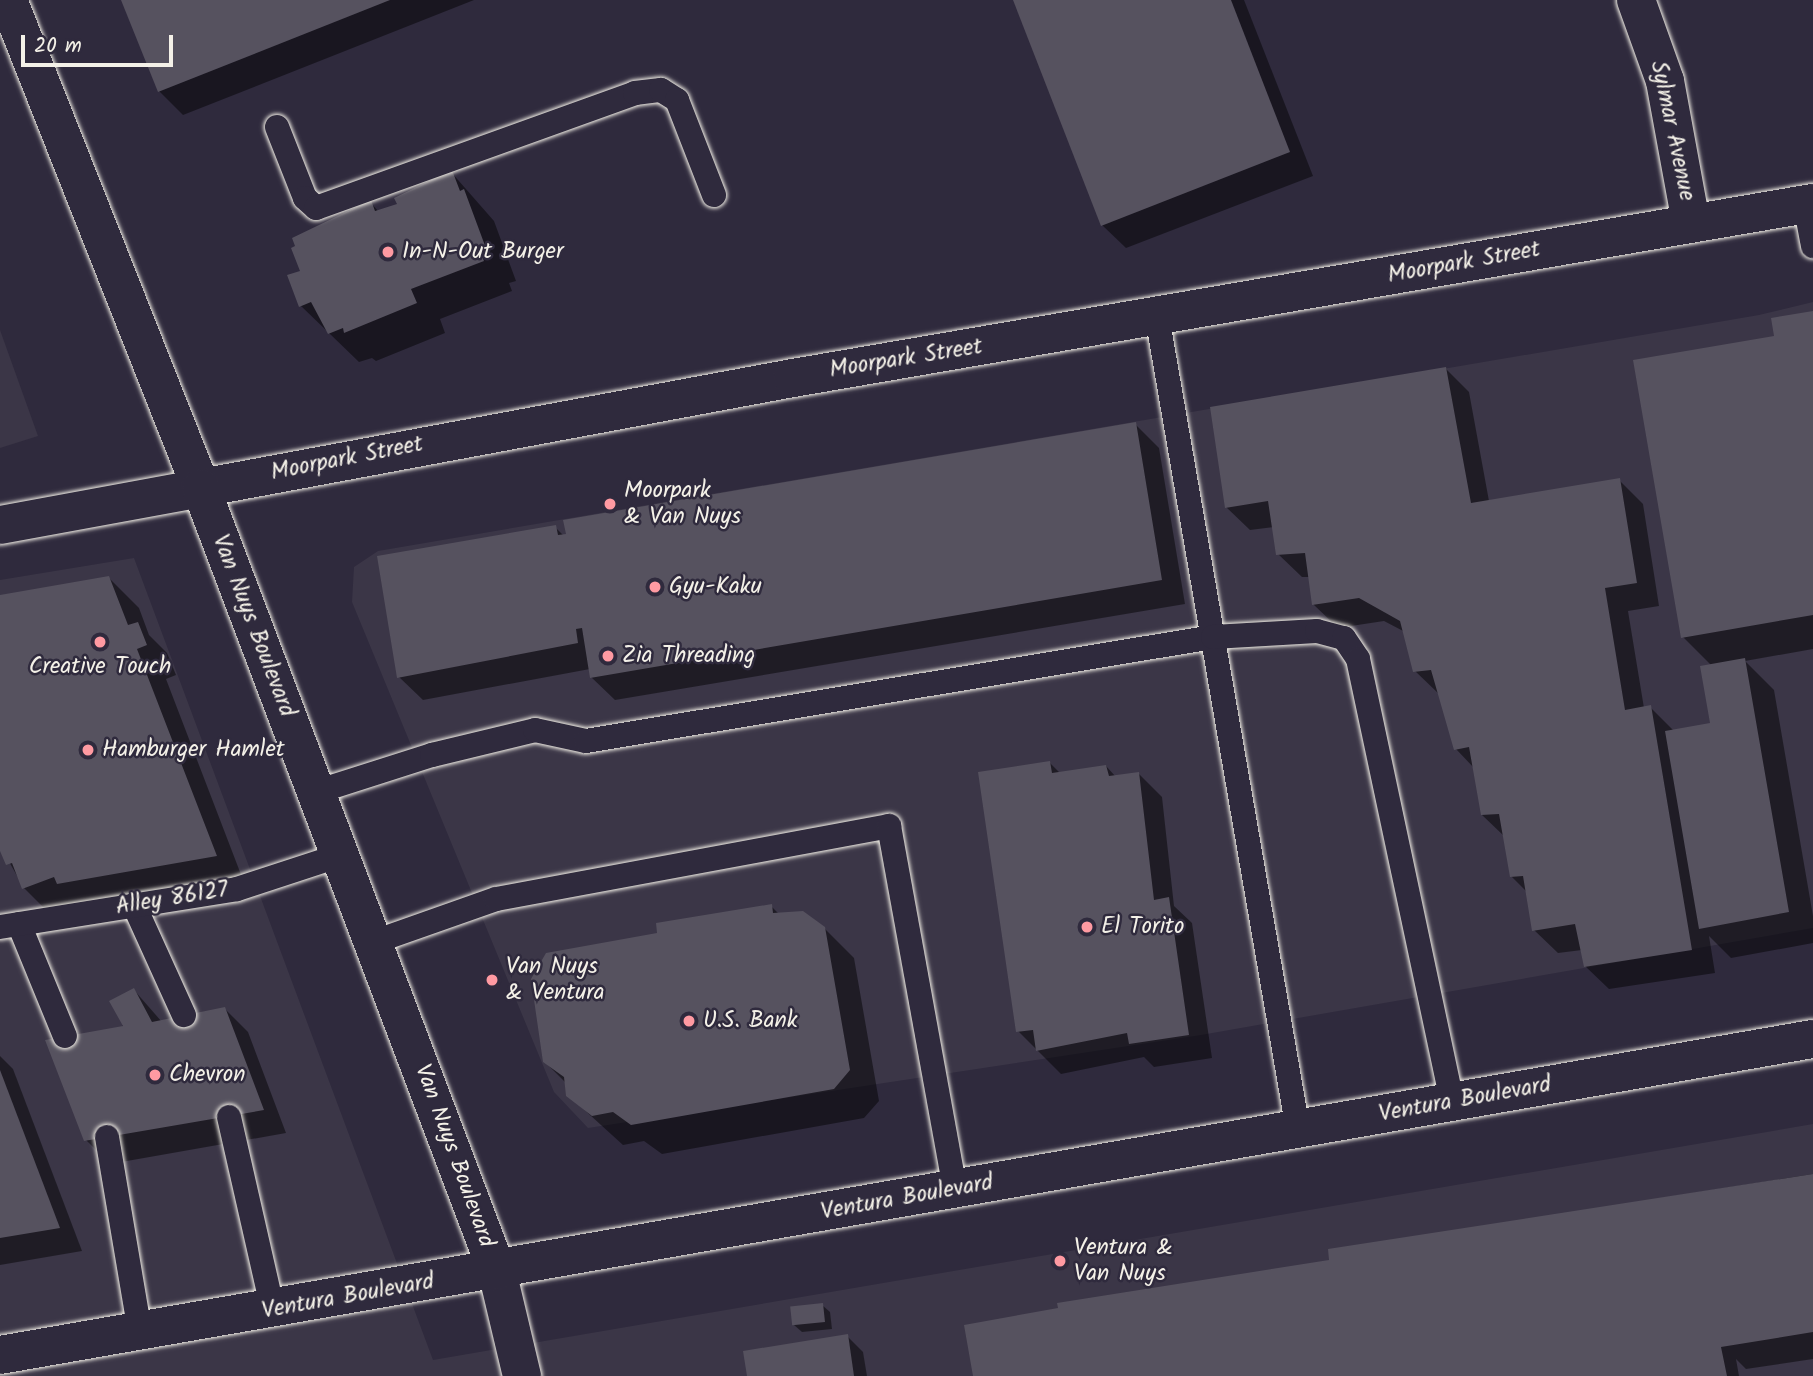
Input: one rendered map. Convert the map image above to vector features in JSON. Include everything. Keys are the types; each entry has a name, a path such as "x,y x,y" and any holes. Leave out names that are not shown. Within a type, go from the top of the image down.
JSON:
{"main road":[{"name":"Van Nuys Boulevard","path":"8,0 201,488 497,1271 522,1376"},
{"name":"Sylmar Avenue","path":"1636,0 1665,81 1691,223"},
{"name":"Moorpark Street","path":"0,525 514,428 1809,203"},
{"name":"Ventura Boulevard","path":"0,1355 497,1271 1813,1039"}],"lane":[{"path":"277,127 306,198 316,208 635,93 661,90 677,100 714,195"},
{"path":"1809,203 1813,246"},
{"path":"1157,316 1298,1130"},
{"path":"316,792 432,755 535,730 586,741 1213,637 1317,631 1344,638 1359,659 1452,1102"},
{"path":"374,942 496,899 889,826 955,1189"},
{"name":"Alley 86127","path":"10,925 237,888 341,855"},
{"path":"134,905 184,1015"},
{"path":"10,925 65,1036"},
{"path":"229,1117 273,1310"},
{"path":"107,1137 141,1332"}],"shaded area":[{"path":"1813,302 1813,928 1201,1035 588,1128 554,1092 352,602 354,567 378,551 1759,315"},
{"path":"0,330 38,436 0,448"},
{"path":"134,558 433,1360 1813,1124 1813,1376 0,1376 0,580"}],"building":[{"path":"121,0 390,0 158,92"},
{"path":"1013,0 1231,0 1290,152 1101,226"},
{"name":"In-N-Out Burger","path":"452,170 460,191 464,189 487,251 481,253 484,261 411,289 417,303 344,333 343,328 328,334 311,302 299,307 287,275 300,271 291,248 295,246 292,238 371,200 375,211 397,204 394,198"},
{"path":"1813,311 1813,615 1681,638 1633,360 1774,336 1771,318"},
{"path":"1446,367 1471,503 1620,478 1637,583 1605,588 1625,710 1651,705 1692,950 1584,967 1575,924 1532,931 1523,876 1510,877 1499,814 1481,815 1469,747 1454,750 1431,670 1413,672 1400,621 1359,598 1312,605 1305,553 1276,555 1268,501 1225,508 1210,407"},
{"name":"Gyu-Kaku","path":"1136,422 1162,580 590,678 582,628 576,629 578,643 397,678 377,556 556,525 558,535 566,534 563,520"},
{"name":"Hamburger Hamlet","path":"109,576 128,625 138,622 147,645 137,649 217,856 57,884 54,877 22,889 12,863 6,865 0,851 0,595"},
{"path":"1745,658 1789,912 1699,929 1665,731 1710,723 1700,666"},
{"name":"El Torito","path":"1050,761 1052,773 1106,765 1109,776 1139,772 1154,900 1169,897 1189,1035 1129,1044 1127,1033 1036,1051 1033,1030 1016,1032 978,772"},
{"name":"U.S. Bank","path":"772,904 773,913 803,911 825,927 850,1070 834,1089 631,1125 613,1112 592,1116 566,1096 564,1077 543,1062 531,979 546,953 657,933 656,923"},
{"name":"Chevron","path":"134,988 152,1022 225,1007 264,1110 84,1141 45,1040 123,1026 109,1001"},
{"path":"0,1070 60,1228 0,1238"},
{"path":"1813,1174 1813,1332 1721,1347 1727,1376 973,1376 964,1325 1058,1308 1057,1303 1329,1260 1328,1249"},
{"path":"823,1303 825,1322 792,1325 790,1306"},
{"path":"848,1334 854,1376 747,1376 743,1351"}],"place":[{"name":"In-N-Out Burger","path":"388,252"},
{"name":"Moorpark & Van Nuys","path":"610,504"},
{"name":"Gyu-Kaku","path":"655,587"},
{"name":"Creative Touch","path":"100,642"},
{"name":"Zia Threading","path":"608,656"},
{"name":"Hamburger Hamlet","path":"88,750"},
{"name":"El Torito","path":"1087,927"},
{"name":"Van Nuys & Ventura","path":"492,980"},
{"name":"U.S. Bank","path":"689,1021"},
{"name":"Chevron","path":"155,1075"},
{"name":"Ventura & Van Nuys","path":"1060,1261"}]}
